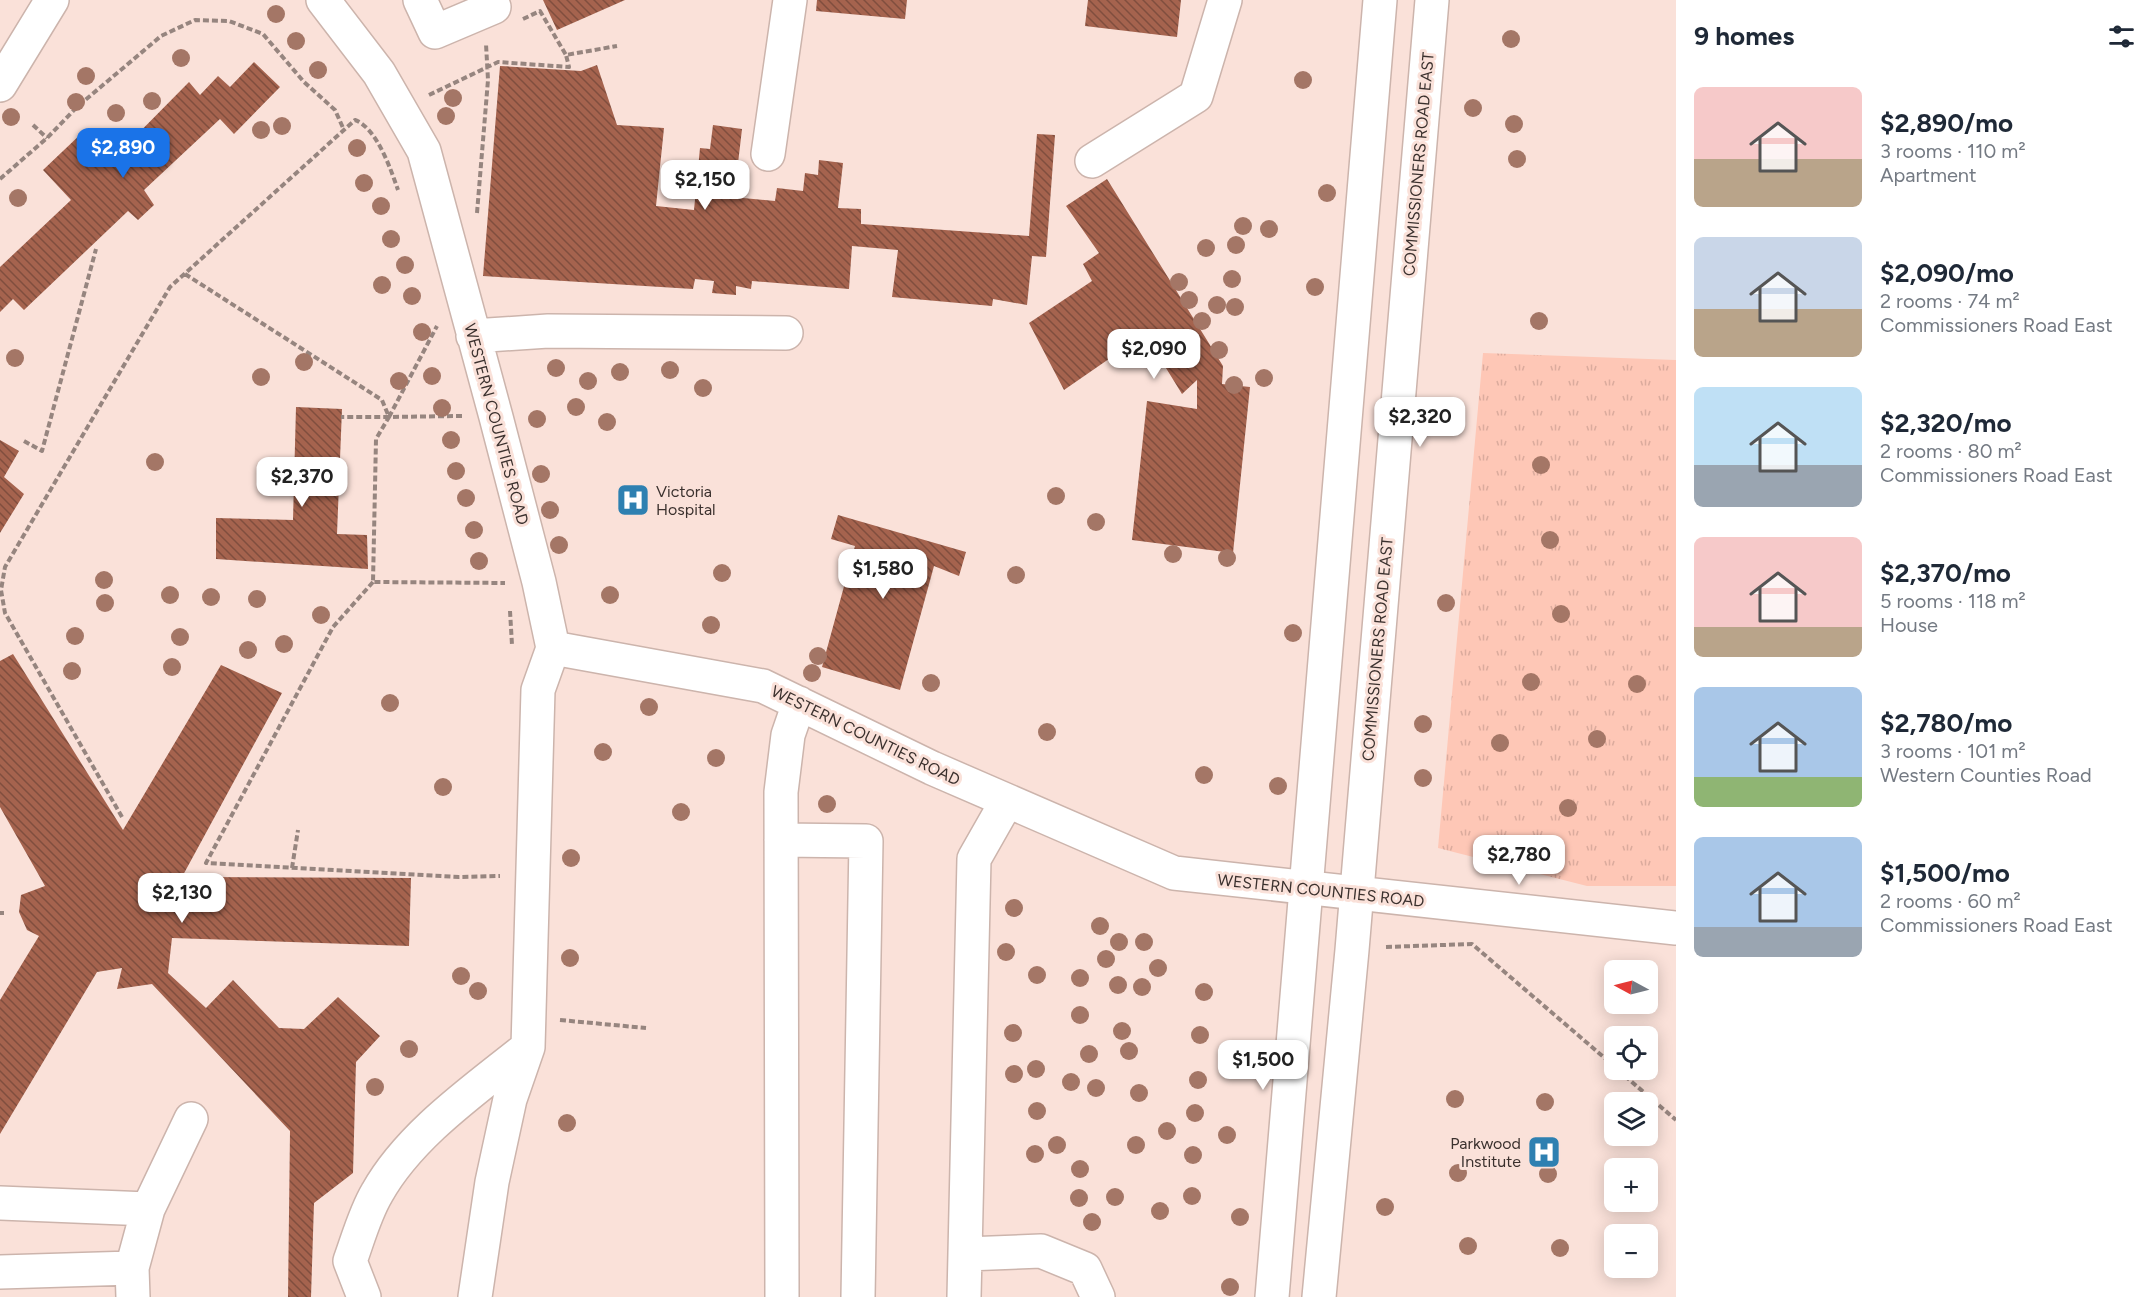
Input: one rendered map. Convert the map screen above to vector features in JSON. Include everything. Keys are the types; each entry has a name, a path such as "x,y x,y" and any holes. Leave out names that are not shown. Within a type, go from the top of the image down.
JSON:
{"main road":[{"path":"0,85 52,0"},
{"name":"WESTERN COUNTIES ROAD","path":"323,0 379,73 424,151 459,334 496,417 539,582 553,648 764,686 932,768 1174,873 1676,928"},
{"path":"420,0 435,32 494,7 490,0"},
{"path":"768,154 790,0"},
{"path":"1092,161 1196,96 1225,0"},
{"path":"1272,1297 1380,0"},
{"name":"COMMISSIONERS ROAD EAST","path":"1319,1297 1432,0"},
{"path":"459,334 548,331 786,333"},
{"path":"475,1297 492,1182 528,1031 538,690 553,648"},
{"path":"782,1297 781,792 788,735 799,703"},
{"path":"964,1297 974,859 1007,801"},
{"path":"781,840 866,840 858,1297"},
{"path":"343,1297 350,1261 376,1193 411,1147 528,1031"},
{"path":"0,1272 133,1283 148,1209 191,1119"},
{"path":"0,1203 148,1209"},
{"path":"966,1254 1041,1251 1085,1269 1098,1297"},
{"path":"350,1261 364,1297"}],"path":[{"path":"400,110 498,62 569,67 566,55 540,11 522,19"},
{"path":"0,179 47,138 77,107 161,36 195,21 229,21 263,33 304,82 335,110 344,130"},
{"path":"476,217 488,80 485,37"},
{"path":"566,55 617,46"},
{"path":"122,817 5,613 1,590 5,567 170,287 184,274 355,120 362,123 387,156 401,200"},
{"path":"33,125 47,138"},
{"path":"24,441 42,451 96,249"},
{"path":"184,274 382,399 389,417"},
{"path":"459,334 441,321 432,332 376,439 373,582 333,627 206,863 459,877 532,874"},
{"path":"341,417 496,417"},
{"path":"373,582 539,582"},
{"path":"510,603 509,624 512,645"},
{"path":"292,868 298,830"},
{"path":"1386,947 1472,944 1604,1057"},
{"path":"528,1031 646,1028"},
{"path":"1629,1080 1676,1120"}],"green space":[{"path":"1483,353 1676,360 1676,886 1587,886 1438,848"}],"building":[{"path":"543,0 625,0 557,30"},
{"path":"817,0 907,0 905,19 816,11"},
{"path":"1088,0 1181,0 1177,37 1085,26"},
{"path":"254,62 280,87 234,134 220,119 144,190 154,205 138,220 128,211 24,310 13,299 0,312 0,267 71,200 43,170 83,132 111,161 189,82 200,95 218,76 230,87"},
{"path":"597,65 617,125 664,128 656,206 694,210 700,148 710,149 713,125 742,129 737,172 746,172 743,198 775,201 777,188 803,191 805,173 818,175 819,160 843,163 838,208 861,209 861,224 1029,236 1037,134 1055,135 1046,257 1032,256 1027,305 993,299 992,306 892,297 898,250 852,246 849,289 752,281 751,289 736,286 736,295 712,293 714,281 695,279 693,289 483,276 500,66 581,71"},
{"path":"1107,179 1223,366 1222,384 1250,387 1233,553 1132,540 1147,401 1197,409 1197,380 1182,394 1145,334 1064,390 1029,323 1092,281 1083,264 1099,253 1066,206"},
{"path":"296,407 342,409 337,534 367,535 368,569 216,559 216,518 293,520"},
{"path":"0,440 19,451 4,477 24,494 0,533"},
{"path":"838,515 966,552 959,576 934,566 900,690 822,667 855,546 831,539"},
{"path":"13,654 123,830 221,665 282,693 182,877 411,878 409,946 172,938 168,973 206,1008 233,980 279,1028 304,1029 338,997 380,1036 356,1062 353,1173 314,1203 311,1297 288,1297 290,1131 152,984 117,989 122,968 97,972 0,1134 0,1000 39,936 27,930 19,912 21,895 45,886 0,807 0,661"}],"place":[{"name":"Victoria Hospital","path":"633,500"},
{"name":"Parkwood Institute","path":"1544,1152"}]}
